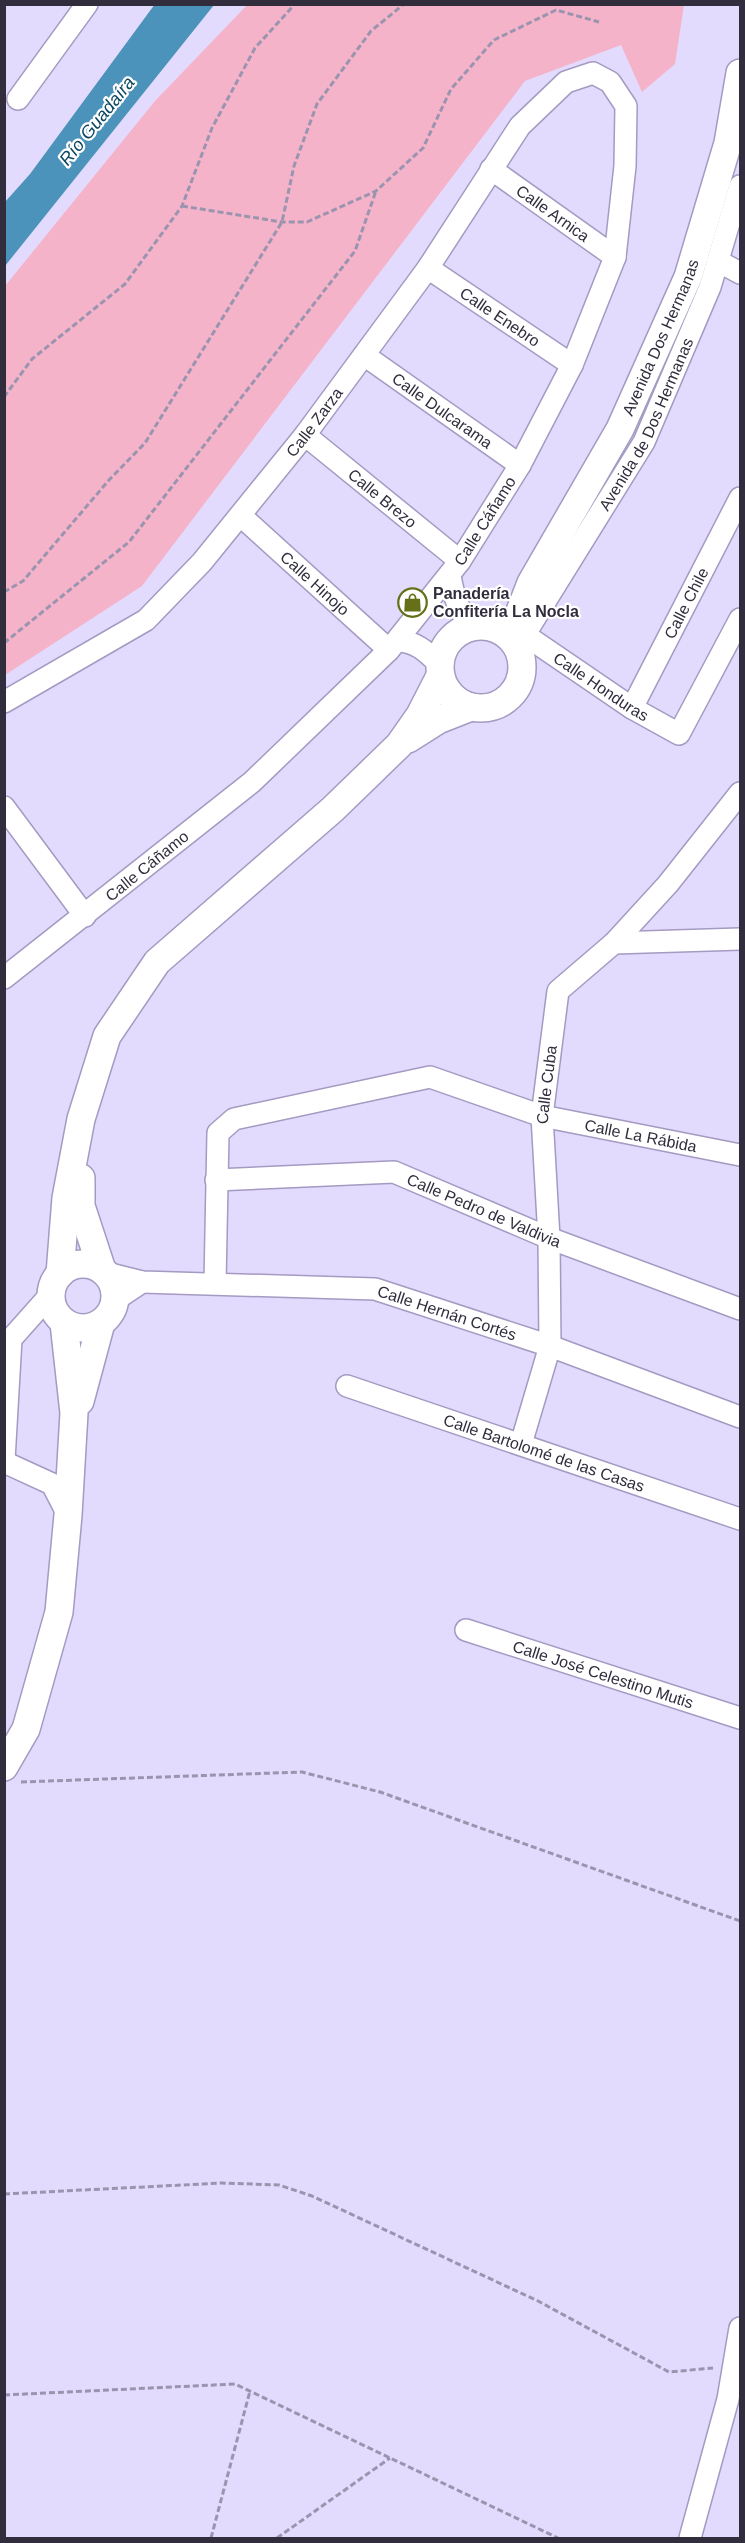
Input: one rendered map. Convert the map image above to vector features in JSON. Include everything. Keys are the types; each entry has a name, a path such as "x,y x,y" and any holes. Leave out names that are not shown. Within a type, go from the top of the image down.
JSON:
{"main road":[{"name":"Avenida Dos Hermanas","path":"517,640 531,584 620,429 688,278 728,143 741,73"},
{"name":"Avenida Dos Hermanas","path":"478,626 531,584"},
{"path":"108,1312 94,1327 79,1328 64,1323 56,1315 55,1284 66,1198 81,1119 107,1035 157,962 333,809 399,745 420,715 440,670 444,647 449,640 478,626 501,631 517,640 522,664 516,688 496,705 471,707 438,720 399,745"},
{"path":"440,670 452,696 457,701 471,707"},
{"path":"74,1413 82,1396 108,1312 113,1286 104,1271 81,1206 81,1119"},
{"path":"55,1284 71,1266 80,1264 94,1266 104,1271"},
{"path":"10,1775 26,1729 58,1612 68,1515 74,1413 64,1323"}],"street":[{"path":"18,99 87,4"},
{"name":"Calle Cáñamo","path":"4,978 252,782 393,646 455,568 520,465 572,365 615,256 625,166 626,106 610,82 593,73 566,82"},
{"name":"Calle Zarza","path":"4,702 146,620 202,562 304,435 428,268 520,126 566,82"},
{"name":"Calle Arnica","path":"491,168 615,256"},
{"name":"Avenida de Dos Hermanas","path":"517,640 644,442 710,287 741,186"},
{"path":"718,261 741,273"},
{"name":"Calle Enebro","path":"428,268 572,365"},
{"name":"Calle Dulcarama","path":"364,355 520,465"},
{"name":"Calle Brezo","path":"304,435 455,568"},
{"name":"Calle Chile","path":"632,708 741,498"},
{"name":"Calle Hinojo","path":"241,516 393,646 409,641 440,670"},
{"path":"455,568 453,594 460,612 478,626"},
{"name":"Calle Honduras","path":"517,640 679,734 741,619"},
{"name":"Calle Cuba","path":"521,1443 550,1346 549,1238 542,1116 558,991 614,943 668,884 741,793"},
{"path":"4,807 85,916"},
{"path":"614,943 741,939"},
{"name":"Calle La Rábida","path":"215,1283 218,1133 234,1119 430,1077 542,1116 741,1155"},
{"name":"Calle Pedro de Valdivia","path":"216,1180 394,1172 549,1238 741,1309"},
{"name":"Calle Hernán Cortés","path":"104,1271 142,1282 375,1289 550,1346 741,1417"},
{"path":"108,1312 142,1282"},
{"path":"55,1284 11,1339 4,1461 52,1484 68,1515"},
{"name":"Calle Bartolomé de las Casas","path":"347,1386 741,1519"},
{"name":"Calle José Celestino Mutis","path":"466,1630 741,1718"},
{"path":"690,2538 734,2401 734,2366 741,2328"}],"path":[{"path":"4,397 32,359 125,284 182,206 212,128 255,48 295,4"},
{"path":"4,592 22,581 109,480 145,443 282,222 294,166 317,104 370,31 404,4"},
{"path":"182,206 282,222 307,222 376,191 423,148 451,89 494,40 556,10 598,22"},
{"path":"4,643 129,542 355,251 376,191"},
{"path":"10,1775 302,1772 380,1792 741,1921"},
{"path":"4,2194 222,2183 279,2185 312,2196 538,2301 669,2372 734,2366"},
{"path":"4,2395 236,2384 558,2538"},
{"path":"211,2538 250,2391"},
{"path":"277,2538 390,2458"}],"shaded area":[{"path":"248,4 684,5 675,64 642,92 621,45 525,81 142,586 5,675 5,286 155,101"}],"water":[{"name":"Río Guadaíra","path":"155,4 214,5 5,266 5,202 30,174"}],"place":[{"name":"Panadería Confitería La Nocla","path":"412,602"}]}
